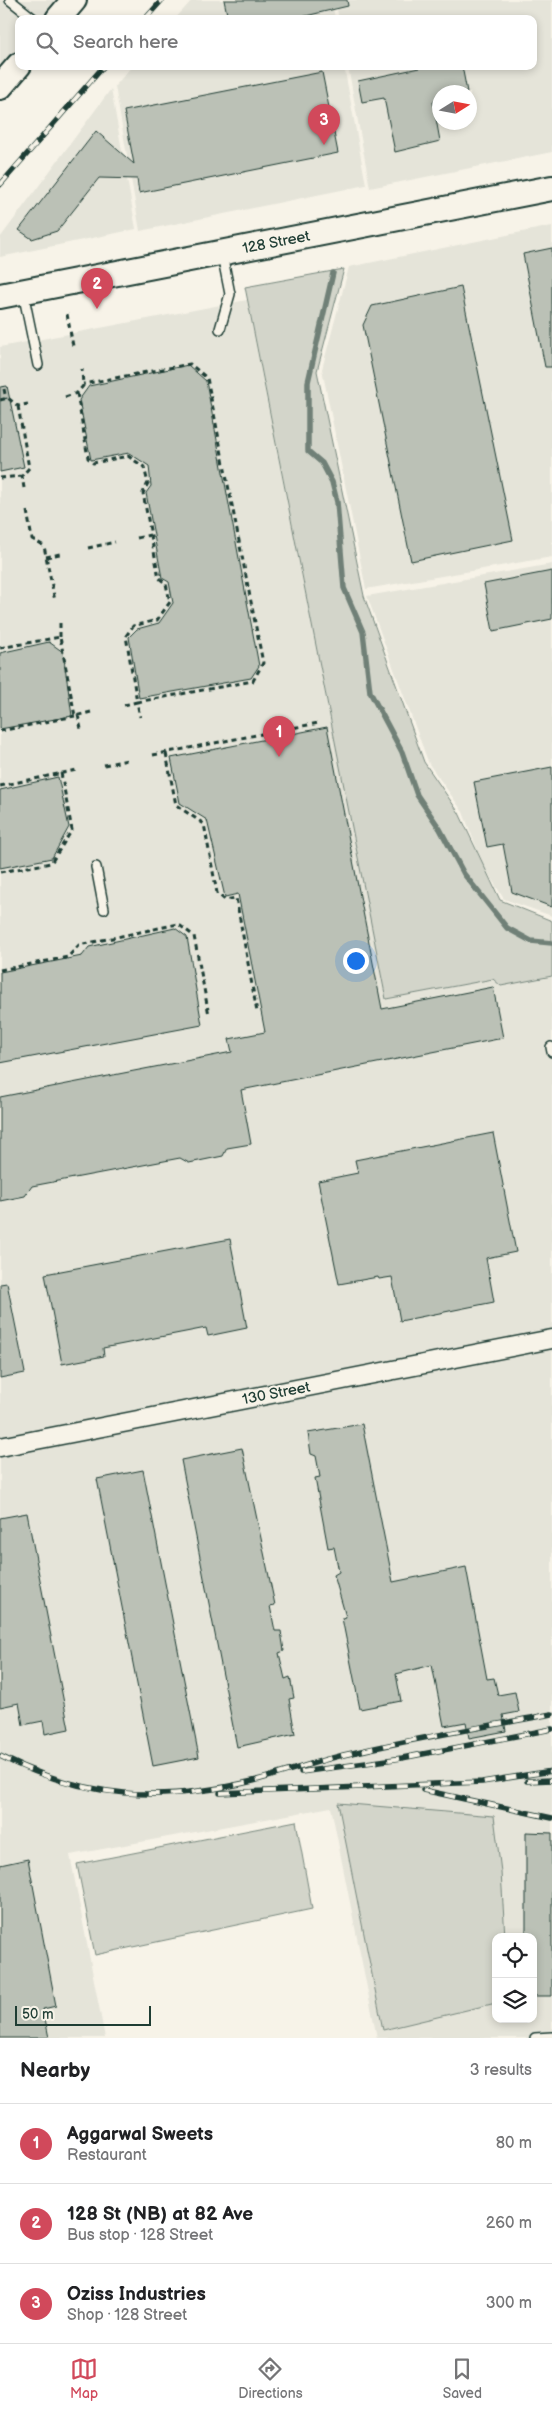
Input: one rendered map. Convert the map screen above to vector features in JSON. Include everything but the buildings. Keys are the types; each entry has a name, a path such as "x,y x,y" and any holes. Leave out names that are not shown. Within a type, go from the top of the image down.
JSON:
{"main road":[{"path":"61,15 74,0"},
{"path":"0,87 15,70"},
{"name":"128 Street","path":"11,294 552,188"}],"street":[{"name":"130 Street","path":"0,1447 552,1339"}],"lane":[{"path":"10,0 29,15"},
{"path":"220,329 230,294 222,253"},
{"path":"11,294 38,365"},
{"path":"96,867 104,910"},
{"path":"535,2038 552,2037"}],"path":[{"path":"67,314 73,346"},
{"path":"83,384 190,364 207,378 263,663 253,681 124,705"},
{"path":"65,397 77,393 83,384 82,369"},
{"path":"4,390 6,399"},
{"path":"77,393 88,458 93,463 100,463 128,456 144,467 148,483 142,493 159,578 166,584 170,602 157,620 133,626 126,636 140,718"},
{"path":"0,400 6,399 18,406 28,404"},
{"path":"0,478 22,476 29,468 18,406"},
{"path":"22,476 24,488"},
{"path":"27,511 32,539 44,546 55,601"},
{"path":"137,538 150,535"},
{"path":"88,548 115,542"},
{"path":"46,557 60,554"},
{"path":"60,623 62,634 60,637 81,729"},
{"path":"0,648 60,637"},
{"path":"0,731 92,712"},
{"path":"153,755 318,723"},
{"path":"166,753 176,805 204,824 217,893 225,900 236,898 257,1012"},
{"path":"104,765 127,760"},
{"path":"0,786 77,770"},
{"path":"0,872 51,863 72,830 61,774"},
{"path":"0,970 68,957 79,946 178,924 194,936 208,1015"}],"shaded area":[{"path":"0,0 75,0 60,15 15,15 15,59 0,74"},
{"path":"192,0 332,0 334,15 179,15"},
{"path":"335,0 552,0 552,152 370,188 349,70 537,70 537,15 338,15"},
{"path":"129,70 345,70 366,185 140,231 115,86"},
{"path":"111,89 136,229 0,257 0,238"},
{"path":"552,226 552,557 366,589 322,369 349,267"},
{"path":"344,269 317,371 364,596 424,762 459,813 500,900 552,921 552,976 501,986 493,979 386,999 245,287"},
{"path":"247,300 386,999 493,979 501,986 552,976 552,2038 377,2038 331,1807 70,1855 105,2038 0,2038 0,347"},
{"path":"552,564 552,916 504,899 483,865 463,812 429,764 367,596"},
{"path":"338,1803 494,1816 501,1872 505,1933 492,1933 492,2004 383,2030"},
{"path":"296,1821 312,1909 95,1955 77,1864"}],"waterway":[{"path":"333,273 308,382 308,451 322,463 332,482 337,502 344,588 363,632 370,692 402,752 417,795 440,829 464,874 507,928 531,941 552,943"}],"railway":[{"path":"149,15 162,0"},
{"path":"0,185 101,70"},
{"path":"0,1756 63,1781 94,1789 124,1793 187,1792 253,1781 373,1748 552,1714"},
{"path":"301,1772 402,1758 552,1729"},
{"path":"220,1793 482,1782 552,1771"},
{"path":"527,1781 552,1780"},
{"path":"423,1790 552,1818"}],"place":[{"name":"Oziss Industries","path":"324,145"},
{"name":"128 St (NB) at 82 Ave","path":"97,309"},
{"name":"Aggarwal Sweets","path":"279,757"}]}
